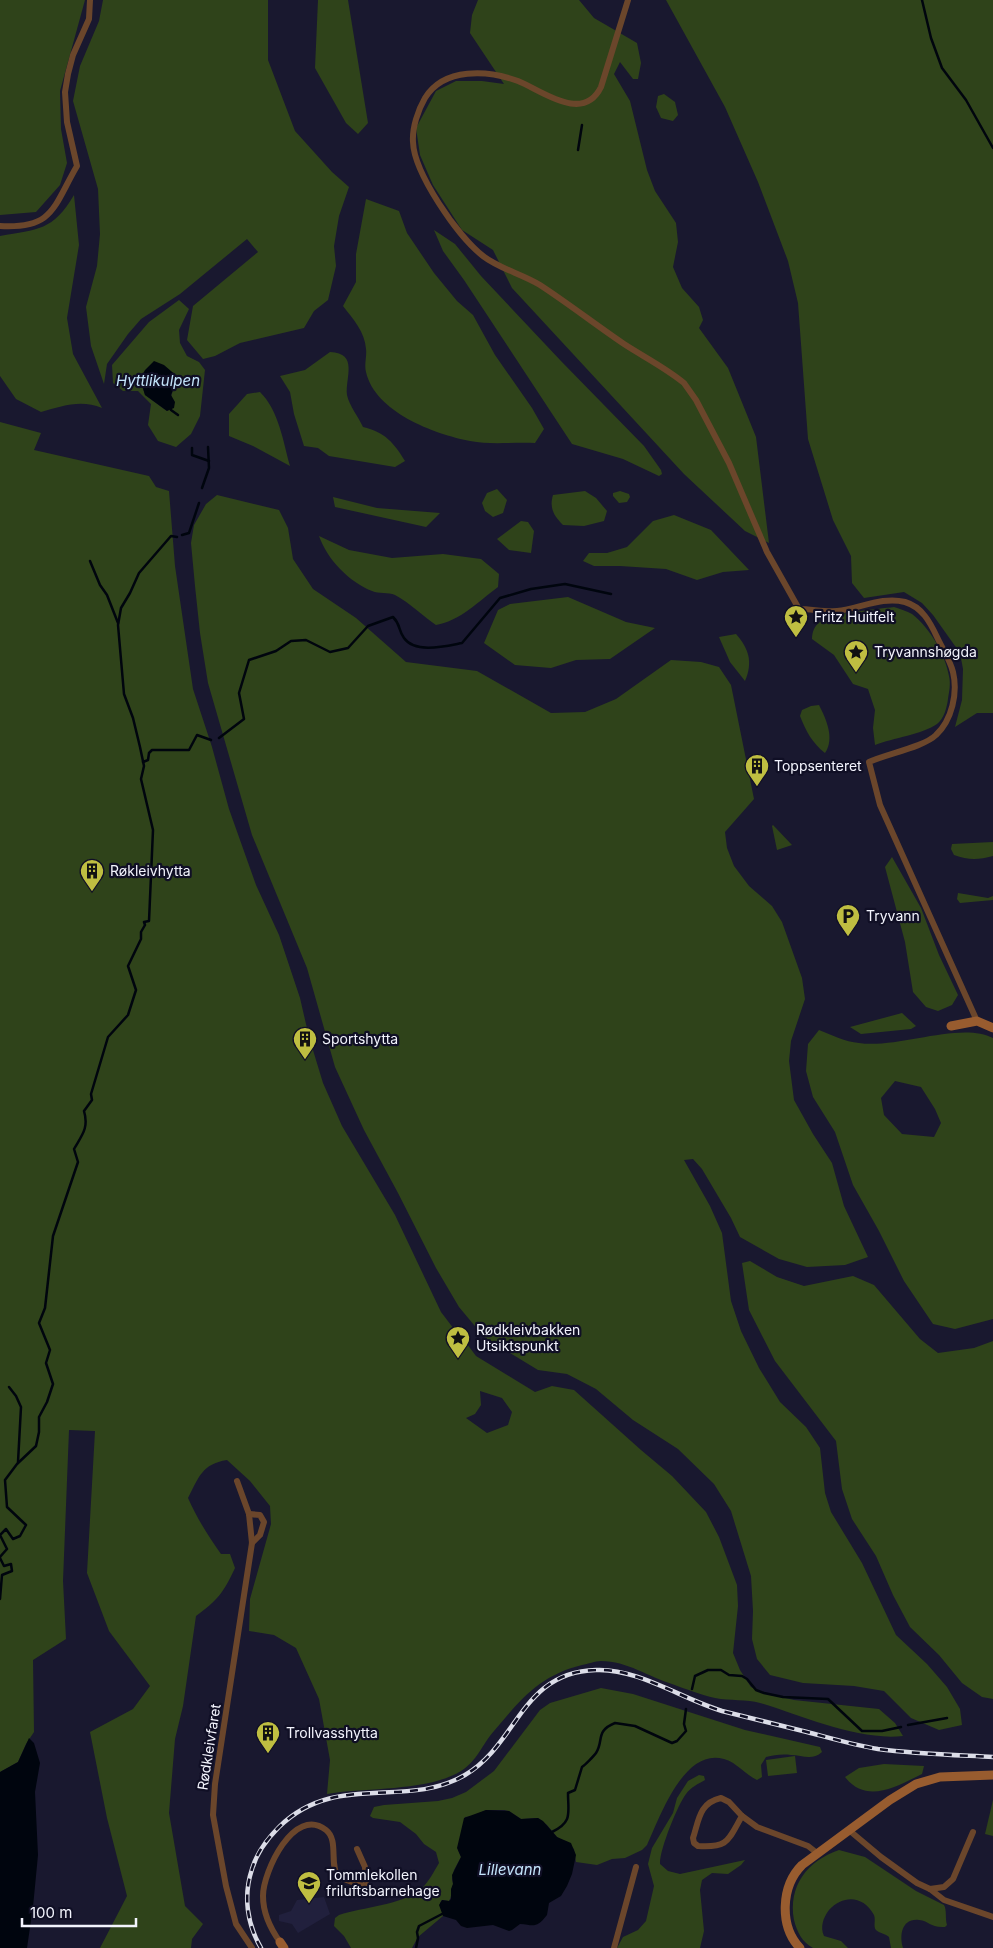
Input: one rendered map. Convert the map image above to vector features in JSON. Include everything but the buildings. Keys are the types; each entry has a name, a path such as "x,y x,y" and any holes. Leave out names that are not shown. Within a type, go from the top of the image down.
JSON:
{"street":[{"path":"0,226 30,226 46,217 55,206 77,166 66,116 66,84 73,55 89,19 90,0"},
{"path":"628,0 601,87 593,98 582,103 560,101 518,82 496,76 469,74 451,77 433,88 420,110 413,132 413,148 416,158 447,215 459,231 483,256 540,285 684,383 692,393 729,462 767,552 799,609 838,611 882,601 897,601 910,604 920,610 926,617 952,669 954,687 951,710 940,730 932,738 869,762 880,805 977,1021"},
{"path":"951,1026 977,1021 993,1028"},
{"name":"Rødkleivfaret","path":"237,1481 248,1514 252,1543 234,1669 214,1784 212,1809 220,1857 234,1918 241,1934 252,1948"},
{"name":"Rødkleivfaret","path":"248,1514 258,1514 264,1522 260,1535 252,1543"},
{"path":"800,1948 792,1936 788,1925 786,1893 796,1871 890,1800 921,1782 948,1776 993,1775"},
{"path":"742,1816 729,1839 721,1845 698,1846 694,1843 693,1838 703,1808 707,1804 721,1798 729,1802 742,1816 757,1827 808,1846 817,1854"},
{"path":"282,1945 268,1920 262,1894 269,1867 285,1841 302,1827 313,1825 323,1828 331,1836 334,1870 338,1877 366,1886 365,1867 357,1849"},
{"path":"850,1831 880,1857 910,1879 952,1903 993,1917"},
{"path":"930,1889 944,1887 953,1879 973,1832"},
{"path":"614,1948 636,1867"}],"shaded area":[{"path":"324,1897 330,1914 298,1933 292,1924 279,1921 279,1915 291,1911 297,1900"}],"green space":[{"path":"0,0 85,0 60,91 61,129 67,163 60,185 36,212 0,215"},
{"path":"103,0 268,0 268,60 295,131 332,172 349,187 339,216 334,246 336,266 328,300 314,311 304,328 240,343 215,356 203,359 187,340 193,306 258,252 247,239 180,294 141,319 107,364 104,384 91,346 86,307 97,266 100,234 98,189 73,101 80,66 99,21"},
{"path":"318,0 348,0 368,123 358,134 346,123 315,68"},
{"path":"478,0 579,0 594,18 637,43 641,63 638,79 633,79 620,62 614,74 630,101 647,170 655,191 676,223 678,242 673,267 682,288 699,307 703,320 699,328 728,368 756,437 769,543 745,531 684,474 512,288 493,250 462,230 433,185 420,155 416,128 436,91 456,81 482,81 504,84 470,33 472,15"},
{"path":"666,0 993,0 993,713 977,713 955,727 962,700 963,669 960,653 933,615 922,603 904,592 864,598 852,583 851,556 833,520 808,439 798,303 788,261 758,182 725,107"},
{"path":"664,94 675,102 678,115 673,121 661,118 656,107 658,96"},
{"path":"74,195 79,245 67,318 73,354 102,408 94,405 79,404 41,412 16,399 0,376 0,236 35,229 51,222 59,216"},
{"path":"366,199 399,211 407,233 434,273 457,301 473,315 495,355 532,408 544,429 535,443 478,442 456,438 424,427 408,419 393,410 381,399 372,386 365,369 366,352 363,337 358,326 343,306 356,282 356,254"},
{"path":"434,230 455,244 481,276 644,446 662,474 659,476 623,459 572,444 443,251"},
{"path":"179,300 189,309 179,330 180,343 187,356 199,362 205,370 200,416 191,434 176,447 158,441 148,425 151,404 138,391 123,391 113,383 112,365 149,322","holes":["140,378 179,386 173,390 167,411 145,395"]},
{"path":"330,352 339,353 348,362 347,395 363,427 371,429 388,439 405,461 395,467 329,456 318,448 304,446 294,414 290,392 280,376 305,370"},
{"path":"260,392 276,417 290,466 253,446 229,436 229,414 247,394"},
{"path":"0,422 41,433 34,450 149,476 156,487 169,491 175,566 193,689 212,747 229,809 256,885 279,935 300,998 323,1083 342,1126 395,1215 441,1312 457,1333 454,1345 464,1340 476,1356 535,1392 552,1386 574,1390 672,1476 706,1512 719,1537 737,1585 738,1606 733,1653 740,1670 751,1687 768,1694 794,1700 879,1709 895,1723 903,1736 886,1737 849,1731 760,1703 721,1699 704,1695 663,1681 629,1666 599,1661 567,1669 554,1675 532,1690 494,1731 472,1762 461,1771 447,1778 414,1786 327,1794 330,1760 319,1699 296,1648 274,1635 249,1631 250,1599 271,1524 270,1506 250,1481 227,1460 219,1462 202,1473 188,1498 199,1520 221,1554 230,1554 235,1568 219,1595 196,1616 183,1706 175,1739 169,1813 185,1906 203,1924 192,1939 191,1948 100,1948 127,1896 107,1818 90,1732 133,1709 150,1686 109,1631 87,1573 95,1431 69,1430 63,1581 66,1639 33,1660 34,1732 18,1762 0,1772","holes":["480,1391 502,1398 512,1412 508,1425 487,1433 466,1418 475,1414 481,1405"]},
{"path":"497,489 507,500 503,513 493,517 485,511 482,503 487,493"},
{"path":"585,491 596,498 607,511 604,521 584,526 563,525 553,512 553,495"},
{"path":"620,491 629,494 630,497 627,502 619,503 613,496 613,493"},
{"path":"217,495 279,510 288,528 293,559 313,589 356,618 406,662 477,671 551,713 585,712 616,699 671,660 701,662 719,667 731,685 754,799 725,832 727,848 734,866 749,886 772,906 782,922 802,978 805,999 791,1041 789,1061 794,1100 832,1163 844,1206 868,1257 845,1265 807,1267 779,1259 740,1237 702,1169 693,1159 684,1160 710,1206 722,1233 731,1301 741,1331 759,1368 780,1402 806,1427 820,1448 825,1493 831,1512 862,1563 896,1635 927,1664 947,1687 960,1709 962,1725 939,1730 911,1718 884,1691 854,1686 803,1683 770,1675 757,1659 752,1639 751,1576 731,1511 714,1484 678,1449 633,1420 596,1389 567,1374 538,1370 484,1337 459,1307 436,1268 364,1130 335,1067 307,968 252,835 208,683 195,586 191,543 194,525 206,504"},
{"path":"333,497 377,508 440,513 426,527 335,507"},
{"path":"674,515 711,530 749,570 723,572 697,580 666,569 594,566 583,561 589,553 607,553 627,547 653,521"},
{"path":"521,521 528,522 534,531 531,553 509,550 497,539"},
{"path":"319,536 349,550 392,558 443,554 481,559 499,574 498,587 461,615 436,625 395,595 375,592 363,587 347,576 327,553"},
{"path":"568,597 626,622 655,628 610,659 576,660 551,668 515,665 484,643 498,610 510,604"},
{"path":"894,607 912,614 931,634 944,659 950,685 945,713 937,724 924,731 875,745 873,728 875,710 868,689 853,684 834,655 812,639 812,634 820,622 834,616"},
{"path":"736,634 747,650 749,668 745,681 730,662 719,637"},
{"path":"819,705 827,722 829,735 828,747 825,753 816,745 800,716 802,710"},
{"path":"773,825 792,845 777,850"},
{"path":"993,842 993,856 983,858 969,859 959,857 954,855 951,849 952,844"},
{"path":"892,857 921,908 939,955 958,995 952,1005 938,1011 926,1007 913,992 905,942 885,867"},
{"path":"958,893 988,898 993,896 993,900 960,903 957,899"},
{"path":"902,1013 916,1026 911,1029 861,1034 850,1027"},
{"path":"819,1030 849,1041 874,1044 964,1032 993,1038 993,1319 955,1329 933,1324 904,1281 853,1185 835,1132 813,1097 806,1071 808,1044","holes":["895,1081 921,1087 935,1109 941,1123 934,1137 902,1134 884,1115 881,1098"]},
{"path":"750,1261 777,1277 804,1286 853,1276 874,1285 920,1339 938,1353 974,1348 993,1341 993,1699 982,1697 962,1683 939,1655 910,1627 893,1595 876,1556 852,1519 842,1489 836,1441 775,1361 749,1310 742,1263"},
{"path":"601,1688 633,1694 745,1730 820,1747 822,1752 811,1757 775,1755 766,1757 761,1765 762,1777 757,1780 724,1759 710,1758 697,1763 675,1787 647,1845 642,1850 625,1858 612,1859 597,1865 576,1862 574,1849 557,1837 538,1818 521,1819 504,1810 486,1810 473,1816 465,1817 458,1850 461,1857 454,1870 451,1898 449,1901 442,1900 440,1903 443,1916 418,1937 412,1948 351,1948 344,1936 334,1926 335,1918 349,1912 404,1899 421,1889 439,1863 436,1852 424,1844 416,1834 400,1822 370,1816 374,1807 438,1801 466,1792 494,1771 540,1710 550,1703"},
{"path":"795,1756 797,1773 768,1776 766,1760"},
{"path":"884,1764 924,1766 922,1774 892,1788 872,1792 854,1785 845,1777 859,1768"},
{"path":"699,1775 704,1776 705,1780 690,1789 683,1799 666,1839 660,1864 668,1871 680,1874 745,1860 728,1874 712,1873 702,1880 700,1890 704,1931 700,1948 617,1948 623,1937 638,1930 646,1921 654,1886 648,1864 652,1848 673,1813 677,1798 688,1781"},
{"path":"993,1800 993,1836 985,1834"},
{"path":"839,1850 865,1857 916,1891 944,1905 947,1925 940,1927 919,1920 913,1920 903,1928 901,1938 903,1948 891,1948 889,1937 875,1929 874,1915 869,1908 859,1901 853,1899 846,1900 829,1910 824,1919 822,1929 824,1936 841,1941 848,1948 813,1948 809,1946 800,1936 794,1920 794,1896 797,1886 809,1868"}],"water":[{"name":"Hyttlikulpen","path":"154,361 164,365 178,377 179,386 173,390 171,395 175,402 174,408 167,411 145,395 140,379 145,370"},
{"path":"29,1738 34,1743 40,1763 35,1792 38,1855 33,1907 27,1948 0,1948 0,1772 18,1762"},
{"name":"Lillevann","path":"486,1810 509,1811 521,1819 538,1818 557,1837 571,1843 576,1855 567,1886 561,1896 549,1903 547,1915 537,1924 520,1924 509,1931 493,1925 467,1928 461,1926 456,1920 443,1916 439,1905 442,1900 449,1901 451,1899 452,1875 461,1857 457,1848 464,1818"}],"waterway":[{"path":"922,0 931,38 942,68 966,100 993,148"},
{"path":"578,150 582,125"},
{"path":"171,410 178,415"},
{"path":"202,488 209,468 208,447"},
{"path":"192,448 192,455 209,461"},
{"path":"182,535 189,533 199,503"},
{"path":"0,1557 7,1549 0,1535 6,1529 13,1539 20,1536 26,1525 7,1507 5,1480 17,1464 36,1446 39,1432 39,1417 47,1402 53,1384 46,1363 50,1350 39,1323 45,1308 53,1236 78,1162 74,1149 84,1131 86,1122 84,1111 92,1100 91,1094 108,1037 128,1015 136,990 128,966 141,939 141,932 145,925 144,922 149,921 153,830 141,779 144,766 140,747 133,718 124,694 118,625 121,608 139,573 171,536 177,537"},
{"path":"90,561 118,623"},
{"path":"219,738 244,719 239,693 249,660 276,651 291,641 306,640 330,652 348,648 368,626 393,617 402,635 409,643 415,646 440,647 462,643 500,598 531,589 565,584 611,594"},
{"path":"143,762 148,760 149,753 152,750 189,750 197,735 211,740"},
{"path":"9,1387 21,1407 18,1462"},
{"path":"0,1558 4,1566 11,1564 12,1571 2,1575 0,1599"},
{"path":"692,1689 695,1676 708,1670 721,1670 729,1675 742,1676 756,1690 764,1693 783,1697 828,1699 862,1731 882,1731 901,1727"},
{"path":"552,1832 566,1821 568,1816 568,1793 575,1790 582,1767 596,1753 605,1729 615,1723 635,1726 672,1743 677,1741 686,1731 684,1724 686,1709"},
{"path":"908,1725 947,1718"},
{"path":"416,1948 419,1926 442,1914"}],"railway":[{"path":"261,1948 252,1929 248,1910 249,1879 260,1851 279,1827 301,1810 324,1800 347,1795 419,1790 442,1785 465,1775 483,1762 536,1696 551,1683 571,1674 596,1670 627,1674 722,1711 869,1747 892,1751 993,1757"}],"place":[{"name":"Fritz Huitfelt","path":"796,638"},
{"name":"Tryvannshøgda","path":"856,673"},
{"name":"Toppsenteret","path":"757,787"},
{"name":"Røkleivhytta","path":"92,892"},
{"name":"Tryvann","path":"848,937"},
{"name":"Sportshytta","path":"305,1060"},
{"name":"Rødkleivbakken Utsiktspunkt","path":"458,1359"},
{"name":"Trollvasshytta","path":"268,1754"},
{"name":"Tommlekollen friluftsbarnehage","path":"309,1904"}]}
